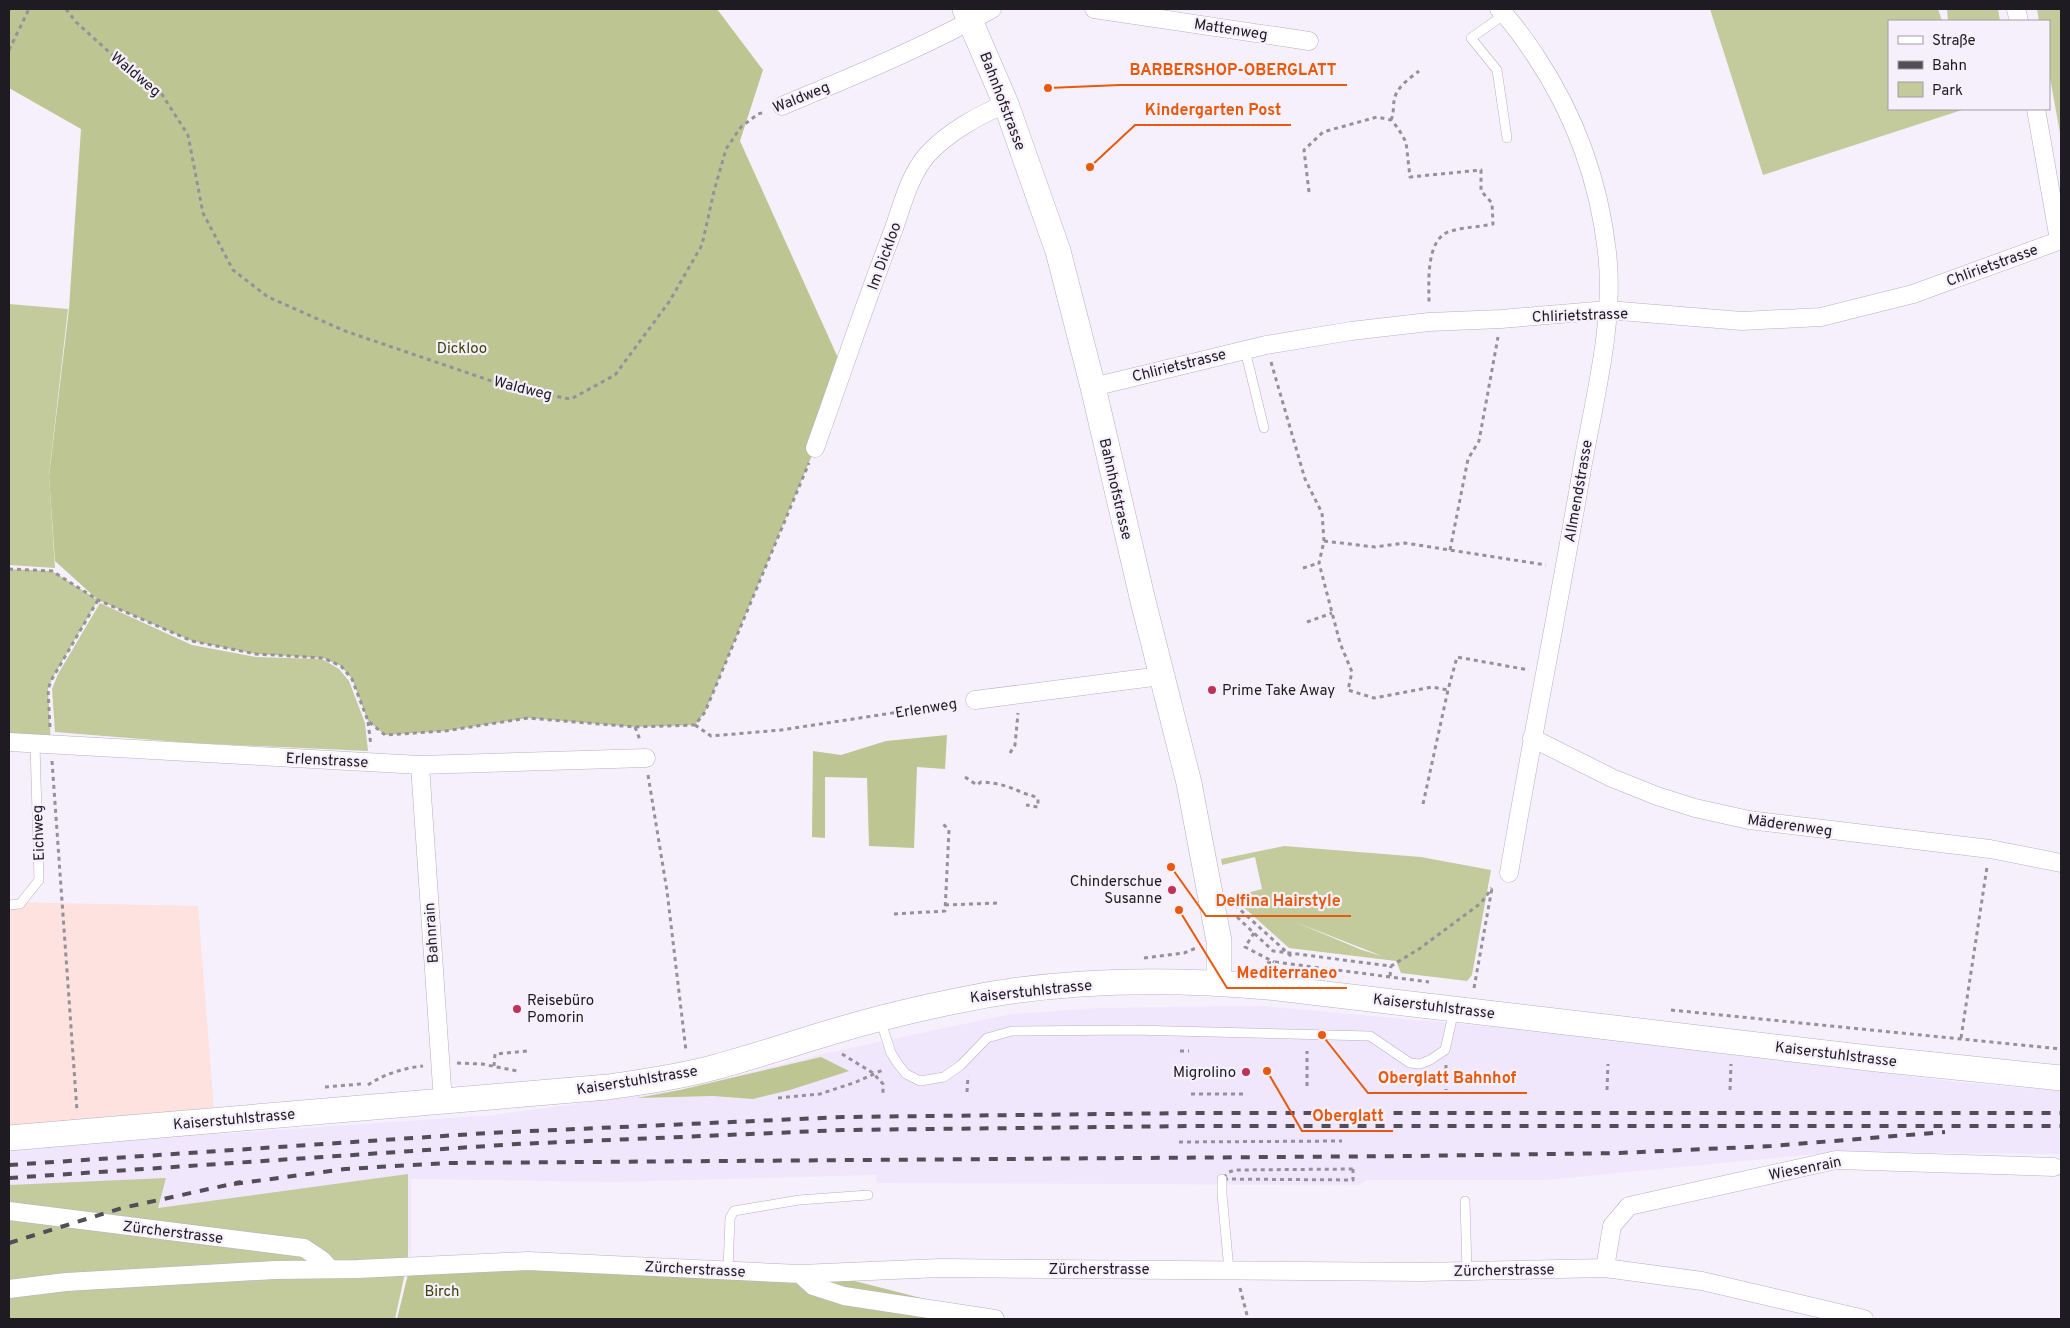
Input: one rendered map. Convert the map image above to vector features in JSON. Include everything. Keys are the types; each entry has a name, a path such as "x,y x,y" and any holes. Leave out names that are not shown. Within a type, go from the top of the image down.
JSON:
{"main road":[{"name":"Bahnhofstrasse","path":"976,13 1058,251 1093,386 1161,676 1189,783 1219,941 1219,983"},
{"name":"Kaiserstuhlstrasse","path":"9,1138 608,1087 663,1079 713,1068 880,1019 956,1001 1014,991 1142,981 1219,983 1455,1008 1877,1059 2061,1078"}],"street":[{"name":"Mattenweg","path":"1094,9 1309,41"},
{"name":"Allmendstrasse","path":"1502,11 1517,29 1552,81 1576,128 1597,190 1607,254 1608,310 1565,568 1532,738 1509,873"},
{"name":"Waldweg","path":"782,106 856,75 976,13"},
{"name":"Im Dickloo","path":"815,448 883,256 916,170 927,155 949,136 991,110 1006,104"},
{"path":"2036,110 2060,240"},
{"name":"Chlirietstrasse","path":"1093,386 1266,345 1429,322 1501,319 1608,310 1742,321 1821,316 1913,294 2060,240"},
{"name":"Erlenweg","path":"975,700 1161,676"},
{"name":"Mäderenweg","path":"1532,738 1612,778 1657,796 1695,808 1758,821 1990,849 2061,863"},
{"name":"Erlenstrasse","path":"9,742 420,765 646,758"},
{"name":"Bahnrain","path":"420,765 443,1102"},
{"name":"Wiesenrain","path":"1605,1268 1612,1226 1629,1206 1836,1160 2054,1167"},
{"name":"Zürcherstrasse","path":"9,1211 304,1248 322,1260 330,1269"},
{"name":"Zürcherstrasse","path":"9,1289 66,1282 528,1261 800,1274 940,1268 1467,1271 1605,1268 1702,1281 1864,1319"},
{"path":"800,1274 813,1286 844,1296 995,1319"}],"lane":[{"path":"1502,11 1472,38 1497,70 1507,138"},
{"path":"1245,350 1264,428"},
{"name":"Eichweg","path":"9,905 20,904 39,880 43,745"},
{"path":"880,1019 891,1053 898,1064 906,1074 920,1081 944,1077 957,1068 987,1038 1012,1031 1134,1030 1370,1036 1410,1063 1420,1064 1445,1050 1455,1008"},
{"path":"1222,1180 1229,1270"},
{"path":"728,1270 730,1218 734,1212 799,1200 868,1195"},
{"path":"1465,1201 1467,1271"}],"path":[{"path":"9,50 29,9"},
{"name":"Waldweg","path":"66,9 90,35 161,93 188,135 203,213 233,270 268,297 345,331 506,386 572,399 615,375 669,302 702,245 726,149 741,127 758,114 782,106"},
{"path":"1391,120 1393,117 1394,98 1399,88 1419,71"},
{"path":"1309,192 1304,150 1323,132 1377,117 1391,120 1406,142 1410,177 1481,170 1481,190 1492,203 1493,224 1449,231 1439,240 1431,254 1429,322"},
{"path":"1450,550 1468,459 1479,441 1501,319"},
{"path":"1266,345 1305,479 1322,513 1324,541 1320,564 1340,644 1352,672 1348,690 1374,698 1432,687 1448,690"},
{"path":"9,569 52,571 98,600 192,641 256,654 323,658 341,666 352,679 368,721 386,735 445,731 528,718 635,727 695,725 705,712 815,448"},
{"path":"1324,541 1375,547 1405,543 1565,568"},
{"path":"1303,568 1320,564"},
{"path":"77,1112 43,745 48,689 98,600"},
{"path":"1307,622 1332,614"},
{"path":"1423,804 1457,657 1544,673"},
{"path":"1010,753 1015,745 1020,694"},
{"name":"Erlenweg","path":"695,725 711,736 781,730 975,700"},
{"path":"646,758 666,892 686,1052"},
{"path":"965,777 977,785 981,782 1004,784 1025,794 1034,795 1038,799 1038,807 1026,805"},
{"path":"894,914 945,911 949,830 941,822"},
{"path":"1961,1038 1990,849"},
{"path":"1232,913 1273,950 1291,956 1391,966 1481,903 1492,888 1509,873"},
{"path":"1209,885 1227,898 1291,956"},
{"path":"1484,989 1474,988 1492,888"},
{"path":"945,905 999,903"},
{"path":"1254,933 1245,947 1275,962 1390,976 1391,966"},
{"path":"1142,958 1184,953 1196,948"},
{"path":"1668,1010 2061,1049"},
{"path":"1180,1051 1189,1051"},
{"path":"1307,1051 1307,1086"},
{"path":"494,1066 495,1054 528,1052"},
{"path":"842,1054 873,1073 883,1084 883,1094"},
{"path":"1446,1061 1446,1090"},
{"path":"778,1098 820,1094 856,1082 873,1073 898,1064"},
{"path":"1607,1090 1608,1064"},
{"path":"1730,1090 1731,1064"},
{"path":"968,1086 968,1092"},
{"path":"1191,1094 1244,1094"},
{"path":"1179,1142 1342,1142"},
{"path":"1222,1180 1353,1180 1353,1168 1297,1167 1235,1170"},
{"path":"1240,1287 1248,1319"}],"shaded area":[{"path":"9,902 198,906 216,1134 9,1150"},
{"path":"1262,1006 1528,1030 1967,1083 2061,1091 2061,1154 1837,1152 1546,1180 1366,1180 1360,1185 877,1183 876,1175 617,1182 411,1179 411,1262 394,1176 9,1257 9,1150 494,1115 679,1090 827,1053 1011,1014 1099,1008"}],"green space":[{"name":"Dickloo","path":"9,9 717,9 763,70 740,141 839,360 815,448 705,712 695,725 635,727 528,718 445,731 385,735 368,721 352,679 341,666 323,658 256,654 192,641 98,600 55,561 49,476 69,309 81,129 9,88"},
{"path":"1710,9 1938,9 1942,20 1888,20 1888,110 1962,110 1763,175"},
{"path":"1947,9 1998,9 2000,20 1948,20"},
{"path":"2037,9 2061,9 2061,139 2050,78 2050,20 2039,20"},
{"path":"9,304 68,309 49,475 55,568 9,565"},
{"path":"9,569 52,571 98,600 48,689 51,746 9,742"},
{"path":"100,603 192,645 256,657 322,659 339,669 349,681 365,723 368,751 191,743 55,732 52,689 58,674"},
{"path":"947,735 945,769 917,767 914,848 869,846 867,778 825,777 825,838 812,837 813,751 841,755 886,741"},
{"path":"1284,846 1421,857 1491,870 1472,975 1467,981 1401,973 1396,961 1289,948 1240,904 1244,902 1243,894 1262,889 1255,857 1222,865 1221,859","holes":["1295,922 1382,956 1362,950"]},
{"path":"821,1057 849,1071 790,1090 753,1099 713,1096 637,1098 680,1090"},
{"path":"408,1174 408,1259 395,1319 9,1319 9,1185 166,1178 158,1208"},
{"name":"Birch","path":"411,1262 808,1269 1003,1319 397,1319"}],"railway":[{"path":"9,1165 488,1133 843,1117 1195,1113 2061,1113"},
{"path":"9,1178 517,1144 843,1130 1195,1126 2061,1126"},
{"path":"234,1184 345,1169 447,1163 1619,1153 1771,1146 1945,1132"},
{"path":"9,1243 122,1208 241,1182"}],"place":[{"name":"BARBERSHOP-OBERGLATT","path":"1048,88"},
{"name":"Kindergarten Post","path":"1090,167"},
{"name":"Prime Take Away","path":"1212,690"},
{"name":"Delfina Hairstyle","path":"1171,867"},
{"name":"Chinderschue Susanne","path":"1172,890"},
{"name":"Mediterraneo","path":"1179,910"},
{"name":"Reisebüro Pomorin","path":"517,1009"},
{"name":"Oberglatt Bahnhof","path":"1322,1035"},
{"name":"Oberglatt","path":"1267,1071"},
{"name":"Migrolino","path":"1246,1072"}]}
